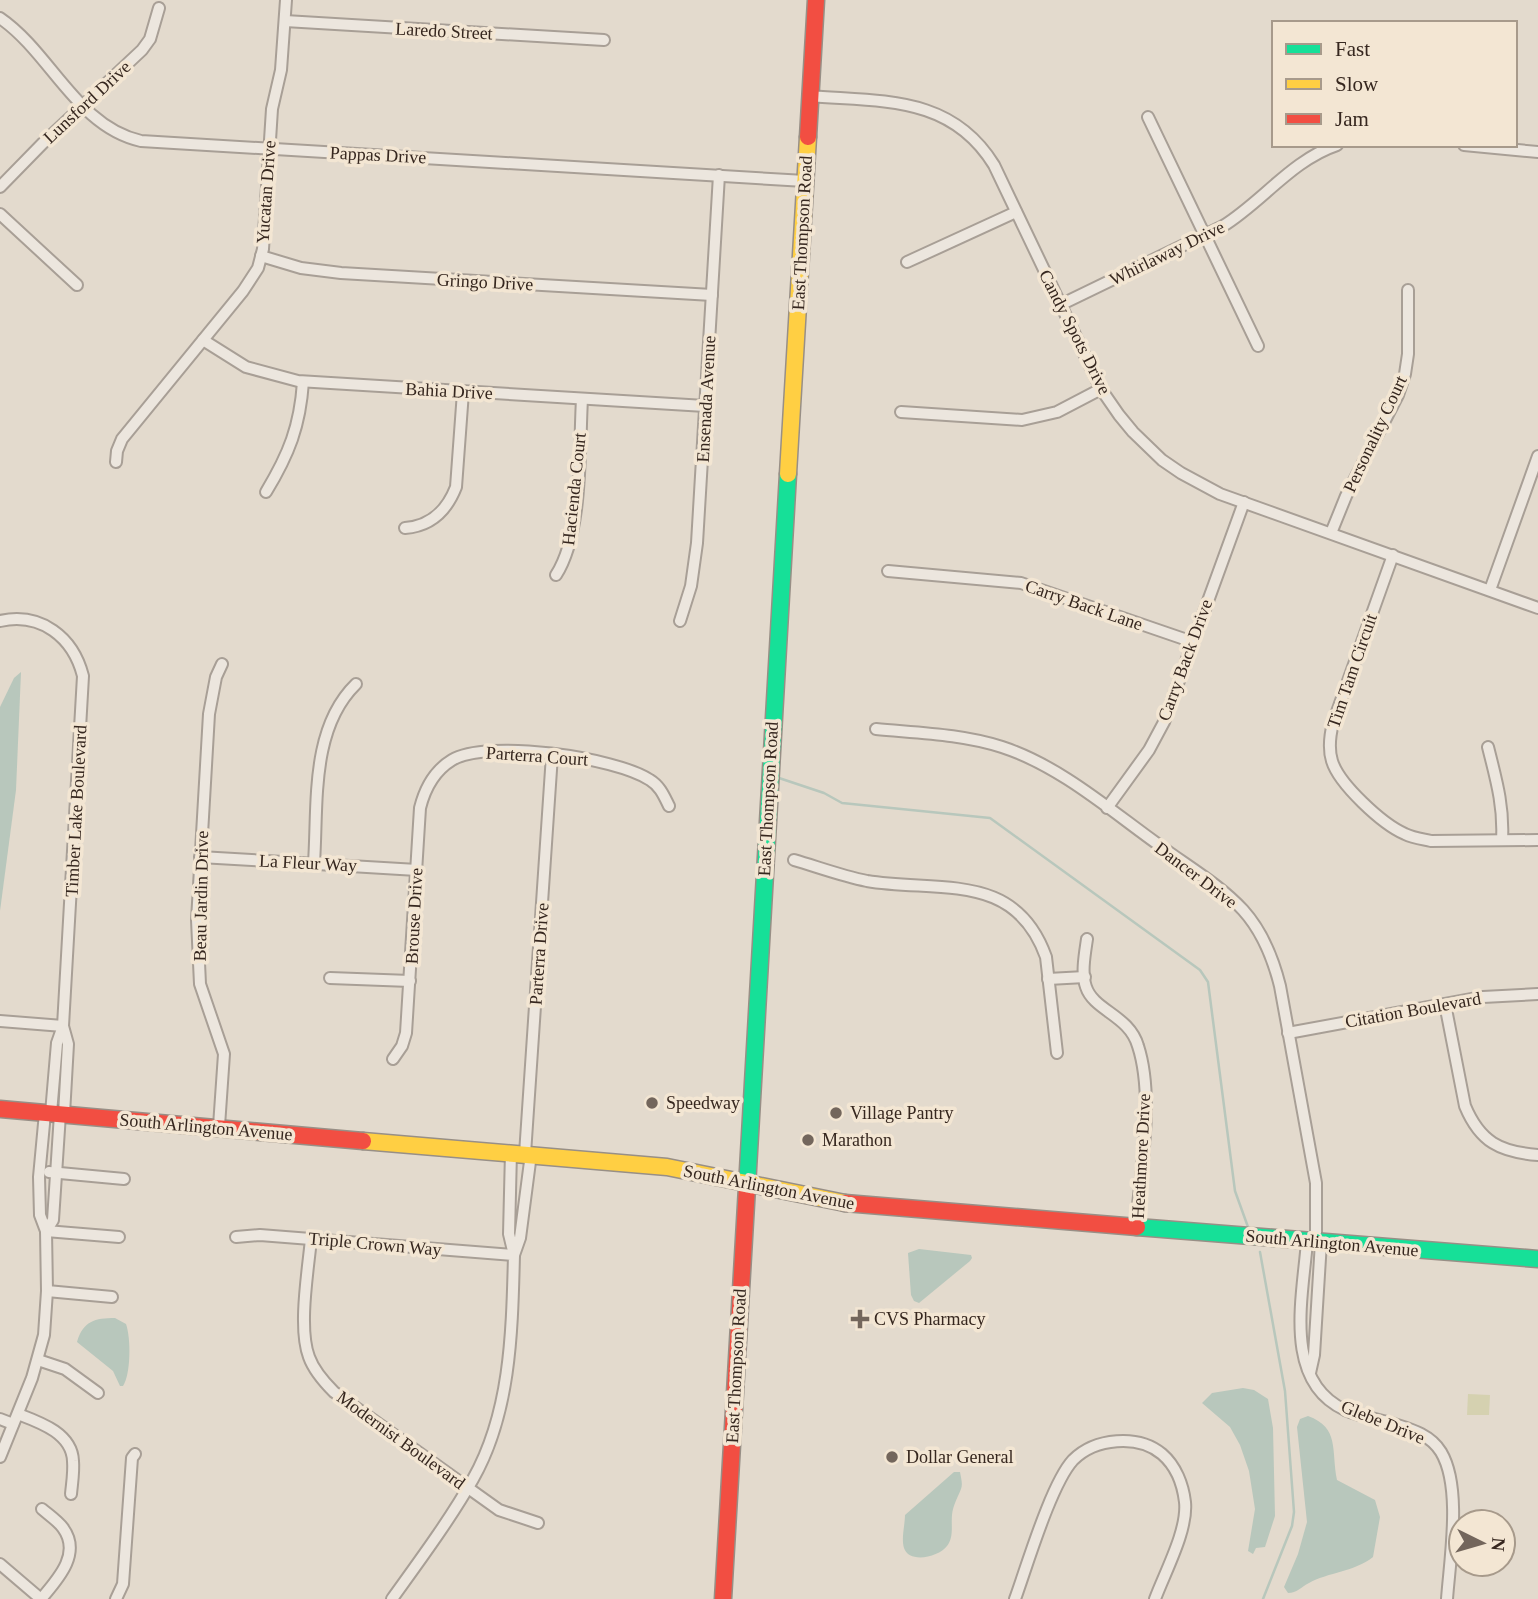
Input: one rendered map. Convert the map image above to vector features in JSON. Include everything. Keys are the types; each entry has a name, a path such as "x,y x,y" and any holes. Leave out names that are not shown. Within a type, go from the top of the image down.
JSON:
{"main road":[{"name":"East Thompson Road","path":"723,1599 816,0"},
{"name":"South Arlington Avenue","path":"0,1109 219,1126 682,1169 837,1203 1538,1259"}],"street":[{"name":"Yucatan Drive","path":"116,462 122,439 250,282 261,256 273,100 281,70 286,0"},
{"name":"Lunsford Drive","path":"0,187 142,50 149,41 159,8"},
{"name":"Pappas Drive","path":"0,18 22,36 83,105 107,127 136,139 805,181"},
{"name":"Laredo Street","path":"285,21 604,40"},
{"name":"Candy Spots Drive","path":"810,96 915,106 948,118 969,134 987,154 1101,389 1133,432 1162,460 1200,484 1244,502 1538,608"},
{"path":"1148,117 1258,346"},
{"name":"Whirlaway Drive","path":"1060,305 1236,218 1300,165 1332,147"},
{"path":"1485,147 1538,152"},
{"name":"Ensenada Avenue","path":"680,621 691,586 695,560 719,176"},
{"path":"907,262 1016,212"},
{"path":"0,214 77,285"},
{"name":"Gringo Drive","path":"261,256 301,268 328,272 712,295"},
{"name":"Personality Court","path":"1331,533 1346,496 1398,395 1405,374 1408,354 1408,290"},
{"name":"Bahia Drive","path":"203,340 246,367 303,382 705,407"},
{"path":"266,492 287,455 295,433 303,382"},
{"path":"901,412 1022,420 1057,412 1101,389"},
{"path":"405,528 424,524 436,517 446,508 453,496 463,392"},
{"name":"Hacienda Court","path":"556,575 567,555 573,531 582,399"},
{"path":"1490,590 1538,456"},
{"name":"Carry Back Drive","path":"1107,808 1149,750 1164,722 1244,502"},
{"name":"Tim Tam Circuit","path":"1393,555 1333,723 1329,741 1336,772 1348,787 1388,824 1404,834 1432,841 1538,840"},
{"name":"Carry Back Lane","path":"888,571 1021,583 1193,642"},
{"name":"Timber Lake Boulevard","path":"0,621 32,621 52,629 69,643 83,676 63,1026 68,1044 55,1113 39,1171 40,1215 46,1230"},
{"name":"Beau Jardin Drive","path":"219,1126 224,1061 200,981 197,920 209,714 216,677 222,664"},
{"path":"314,863 321,750 335,713 356,684"},
{"name":"Dancer Drive","path":"876,729 959,737 1003,747 1045,766 1219,888 1251,920 1274,964 1288,1033 1316,1183 1314,1241"},
{"path":"1488,747 1500,791 1502,840"},
{"name":"Parterra Court","path":"436,774 450,761 476,751 592,758 627,768 654,783 662,791 669,806"},
{"name":"Parterra Drive","path":"523,1153 552,755"},
{"name":"Brouse Drive","path":"393,1059 402,1046 406,1033 420,808 428,785 436,774"},
{"name":"La Fleur Way","path":"200,857 416,870"},
{"path":"794,860 867,881 967,889 997,898 1023,918 1037,936 1046,957 1057,1053"},
{"path":"1048,979 1085,977 1087,939"},
{"name":"Heathmore Drive","path":"1085,977 1086,987 1094,1000 1126,1023 1139,1047 1145,1079 1146,1107 1136,1227"},
{"path":"330,978 410,981"},
{"name":"Citation Boulevard","path":"1288,1033 1445,1004 1497,996 1538,994"},
{"path":"1445,1004 1465,1106 1470,1118 1490,1142 1506,1150 1538,1155"},
{"path":"0,1021 63,1026"},
{"name":"Timber Lake Boulevard","path":"46,1230 53,1220 55,1113"},
{"path":"392,1599 468,1488 492,1433 504,1390 512,1337 514,1255 509,1234 523,1153"},
{"path":"514,1255 520,1238 523,1153"},
{"path":"39,1171 124,1179"},
{"path":"0,1457 38,1360 44,1335 47,1291 46,1230 119,1237"},
{"name":"Triple Crown Way","path":"236,1237 260,1235 514,1255"},
{"name":"Modernist Boulevard","path":"311,1239 304,1332 309,1356 320,1377 334,1392 499,1510 538,1522"},
{"name":"Glebe Drive","path":"1314,1241 1301,1344 1310,1376 1324,1396 1345,1410 1421,1434 1433,1441 1441,1452 1453,1493 1447,1599"},
{"path":"47,1291 112,1297"},
{"path":"38,1360 65,1369 98,1393"},
{"path":"0,1419 16,1419 46,1426 69,1445 73,1461 71,1494"},
{"path":"1015,1599 1059,1483 1073,1461 1091,1448 1117,1440 1140,1443 1162,1454 1178,1474 1185,1503 1182,1528 1155,1599"},
{"path":"116,1599 122,1584 132,1458 135,1454"},
{"path":"0,1564 41,1599 66,1567 70,1550 68,1537 64,1529 41,1509"},
{"path":"21,1599 28,1588"}],"shaded area":[{"path":"21,672 16,790 0,911 0,707 14,678"},
{"path":"919,1249 971,1255 972,1258 919,1303 914,1301 911,1295 908,1253"},
{"path":"115,1318 126,1324 129,1338 129,1365 123,1386 120,1386 113,1371 77,1342 86,1325 101,1319"},
{"path":"1243,1388 1254,1390 1268,1399 1273,1428 1275,1516 1265,1547 1256,1548 1253,1554 1248,1551 1255,1509 1249,1471 1230,1427 1202,1403 1212,1393"},
{"path":"1468,1394 1490,1395 1489,1415 1467,1415"},
{"path":"1308,1416 1318,1421 1330,1434 1337,1480 1375,1500 1380,1517 1373,1557 1358,1566 1317,1579 1288,1593 1284,1587 1298,1554 1307,1522 1297,1427 1300,1419"},
{"path":"954,1472 960,1472 962,1485 954,1504 949,1543 943,1550 931,1556 912,1556 907,1553 903,1544 905,1515"}],"waterway":[{"path":"776,777 824,793 842,803 990,818 1200,970 1208,982 1235,1191 1248,1227"},
{"path":"1260,1252 1285,1391 1294,1512 1292,1526 1263,1599"}],"traffic: fast":[{"path":"747,1187 788,474"},
{"path":"1137,1227 1538,1259"}],"traffic: slow":[{"path":"788,474 808,137"},
{"path":"363,1141 667,1167 845,1203"}],"traffic: jam":[{"path":"808,137 816,0"},
{"path":"0,1109 363,1141"},
{"path":"723,1599 747,1187"},
{"path":"845,1203 1137,1227"}],"place":[{"name":"Speedway","path":"652,1103"},
{"name":"Village Pantry","path":"836,1113"},
{"name":"Marathon","path":"808,1140"},
{"name":"CVS Pharmacy","path":"860,1319"},
{"name":"Dollar General","path":"892,1457"}]}
